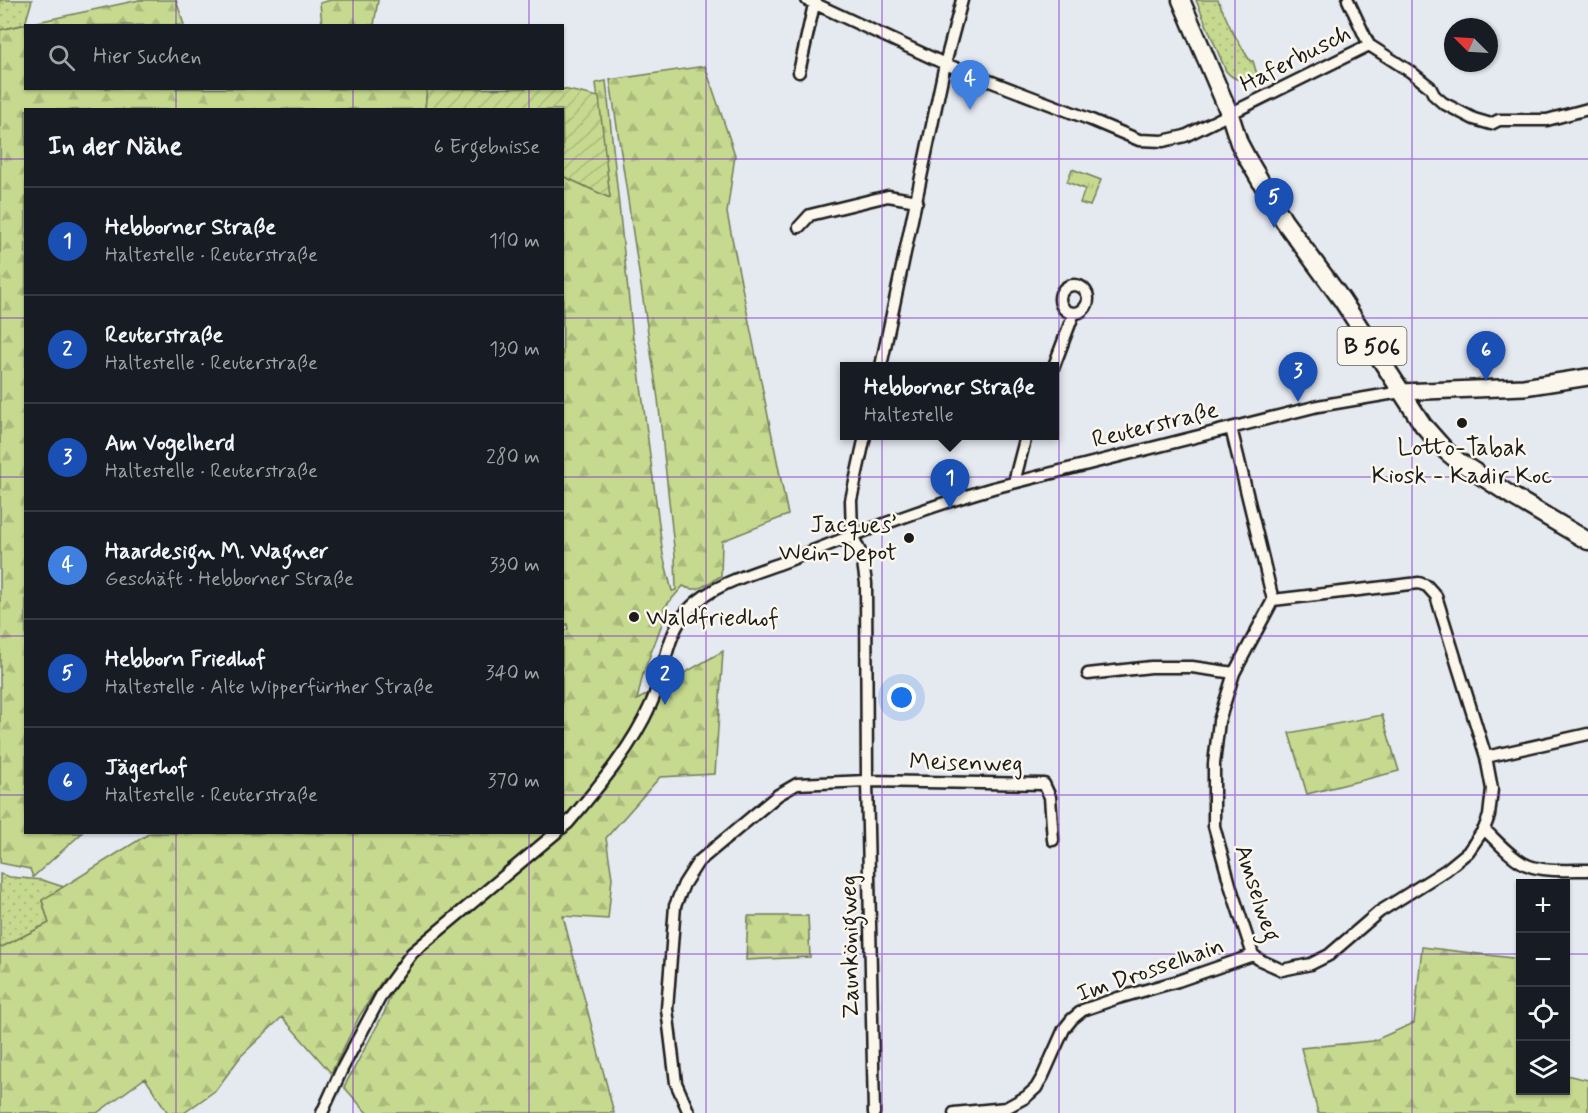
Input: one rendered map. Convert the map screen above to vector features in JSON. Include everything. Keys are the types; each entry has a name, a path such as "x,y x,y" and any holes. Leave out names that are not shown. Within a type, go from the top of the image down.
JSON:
{"main road":[{"name":"B 506","path":"1181,0 1230,116 1239,143 1284,221 1342,300 1423,425 1446,451 1481,476 1588,541"}],"street":[{"path":"882,362 945,64 962,0"},
{"name":"Haferbusch","path":"812,1 945,64 1139,140 1163,141 1185,136 1230,116 1369,45 1348,0"},
{"path":"799,72 812,1"},
{"path":"1369,45 1418,77 1443,103 1491,124 1498,120 1546,120 1588,109"},
{"path":"799,226 810,215 888,196 917,201"},
{"path":"1056,362 1074,313"},
{"name":"Reuterstraße","path":"564,826 624,754 651,704 679,623 689,608 713,589 947,501 1318,406 1401,392 1524,387 1588,377"},
{"path":"1231,428 1273,600"},
{"path":"852,535 851,500 864,440"},
{"path":"1014,482 1025,440"},
{"name":"Zaunkönigweg","path":"852,535 862,556 866,583 867,781 874,1113"},
{"name":"Amselweg","path":"1419,583 1427,586 1436,596 1486,758 1492,789 1489,816 1484,829 1468,852 1379,912 1329,955 1311,964 1282,970 1253,955 1214,826 1214,764 1219,721 1234,673 1273,600 1419,583"},
{"path":"1088,674 1151,667 1192,667 1234,673"},
{"path":"1486,758 1588,734"},
{"path":"689,1113 676,1083 667,1009 675,906 684,884 698,862 778,795 797,784 867,781"},
{"name":"Meisenweg","path":"867,781 1044,784 1050,797 1053,840"},
{"path":"1484,829 1518,860 1528,865 1538,868 1588,870"},
{"path":"322,1113 342,1069 382,994 412,953 555,834"},
{"name":"Im Drosselhain","path":"1007,1110 1036,1088 1064,1029 1083,1010 1253,955"},
{"path":"954,1113 1007,1110"}],"green space":[{"path":"0,0 32,0 25,24 0,30"},
{"path":"139,0 176,0 184,24 28,24"},
{"path":"331,0 378,0 374,24 322,24 320,3"},
{"path":"1196,0 1218,0 1232,31 1250,61 1253,61 1258,78 1240,80 1226,71"},
{"path":"24,25 24,90 427,90 425,108 24,108 24,834 81,834 33,877 30,869 0,863 0,30"},
{"path":"705,66 735,155 727,213 788,515 722,541 721,576 702,587 693,589 683,586 664,608 663,621 643,674 637,700 723,651 715,774 660,777 606,838 612,878 608,919 563,916 614,1113 367,1113 344,1087 384,1013 395,984 383,979 360,1015 331,1073 282,1017 241,1056 216,1090 184,1113 168,1113 145,1078 97,1113 0,1113 0,948 49,923 42,900 148,834 564,834 564,630 568,629 567,624 564,625 564,176 610,198 596,83 606,81 633,339 663,555 672,591 676,590 675,556 658,399 610,80"},
{"path":"564,89 599,97 610,198 564,176 564,108 425,108 427,90"},
{"path":"1072,169 1101,180 1090,206 1080,203 1085,189 1067,182"},
{"path":"1382,715 1399,771 1307,794 1289,733"},
{"path":"0,874 42,880 64,887 42,901 49,923 0,948"},
{"path":"748,916 808,916 810,957 746,960"},
{"path":"1422,947 1516,959 1516,1095 1570,1095 1570,1076 1588,1080 1588,1113 1318,1113 1301,1048 1373,1041 1414,1023"}],"place":[{"name":"Haardesign M. Wagner","path":"970,110"},
{"name":"Hebborn Friedhof","path":"1274,228"},
{"name":"Jägerhof","path":"1486,381"},
{"name":"Am Vogelherd","path":"1298,402"},
{"name":"Lotto-Tabak Kiosk - Kadir Koc","path":"1462,423"},
{"name":"Hebborner Straße","path":"950,509"},
{"name":"Jacques’ Wein-Depot","path":"909,538"},
{"name":"Waldfriedhof","path":"634,617"},
{"name":"Reuterstraße","path":"665,705"}]}
